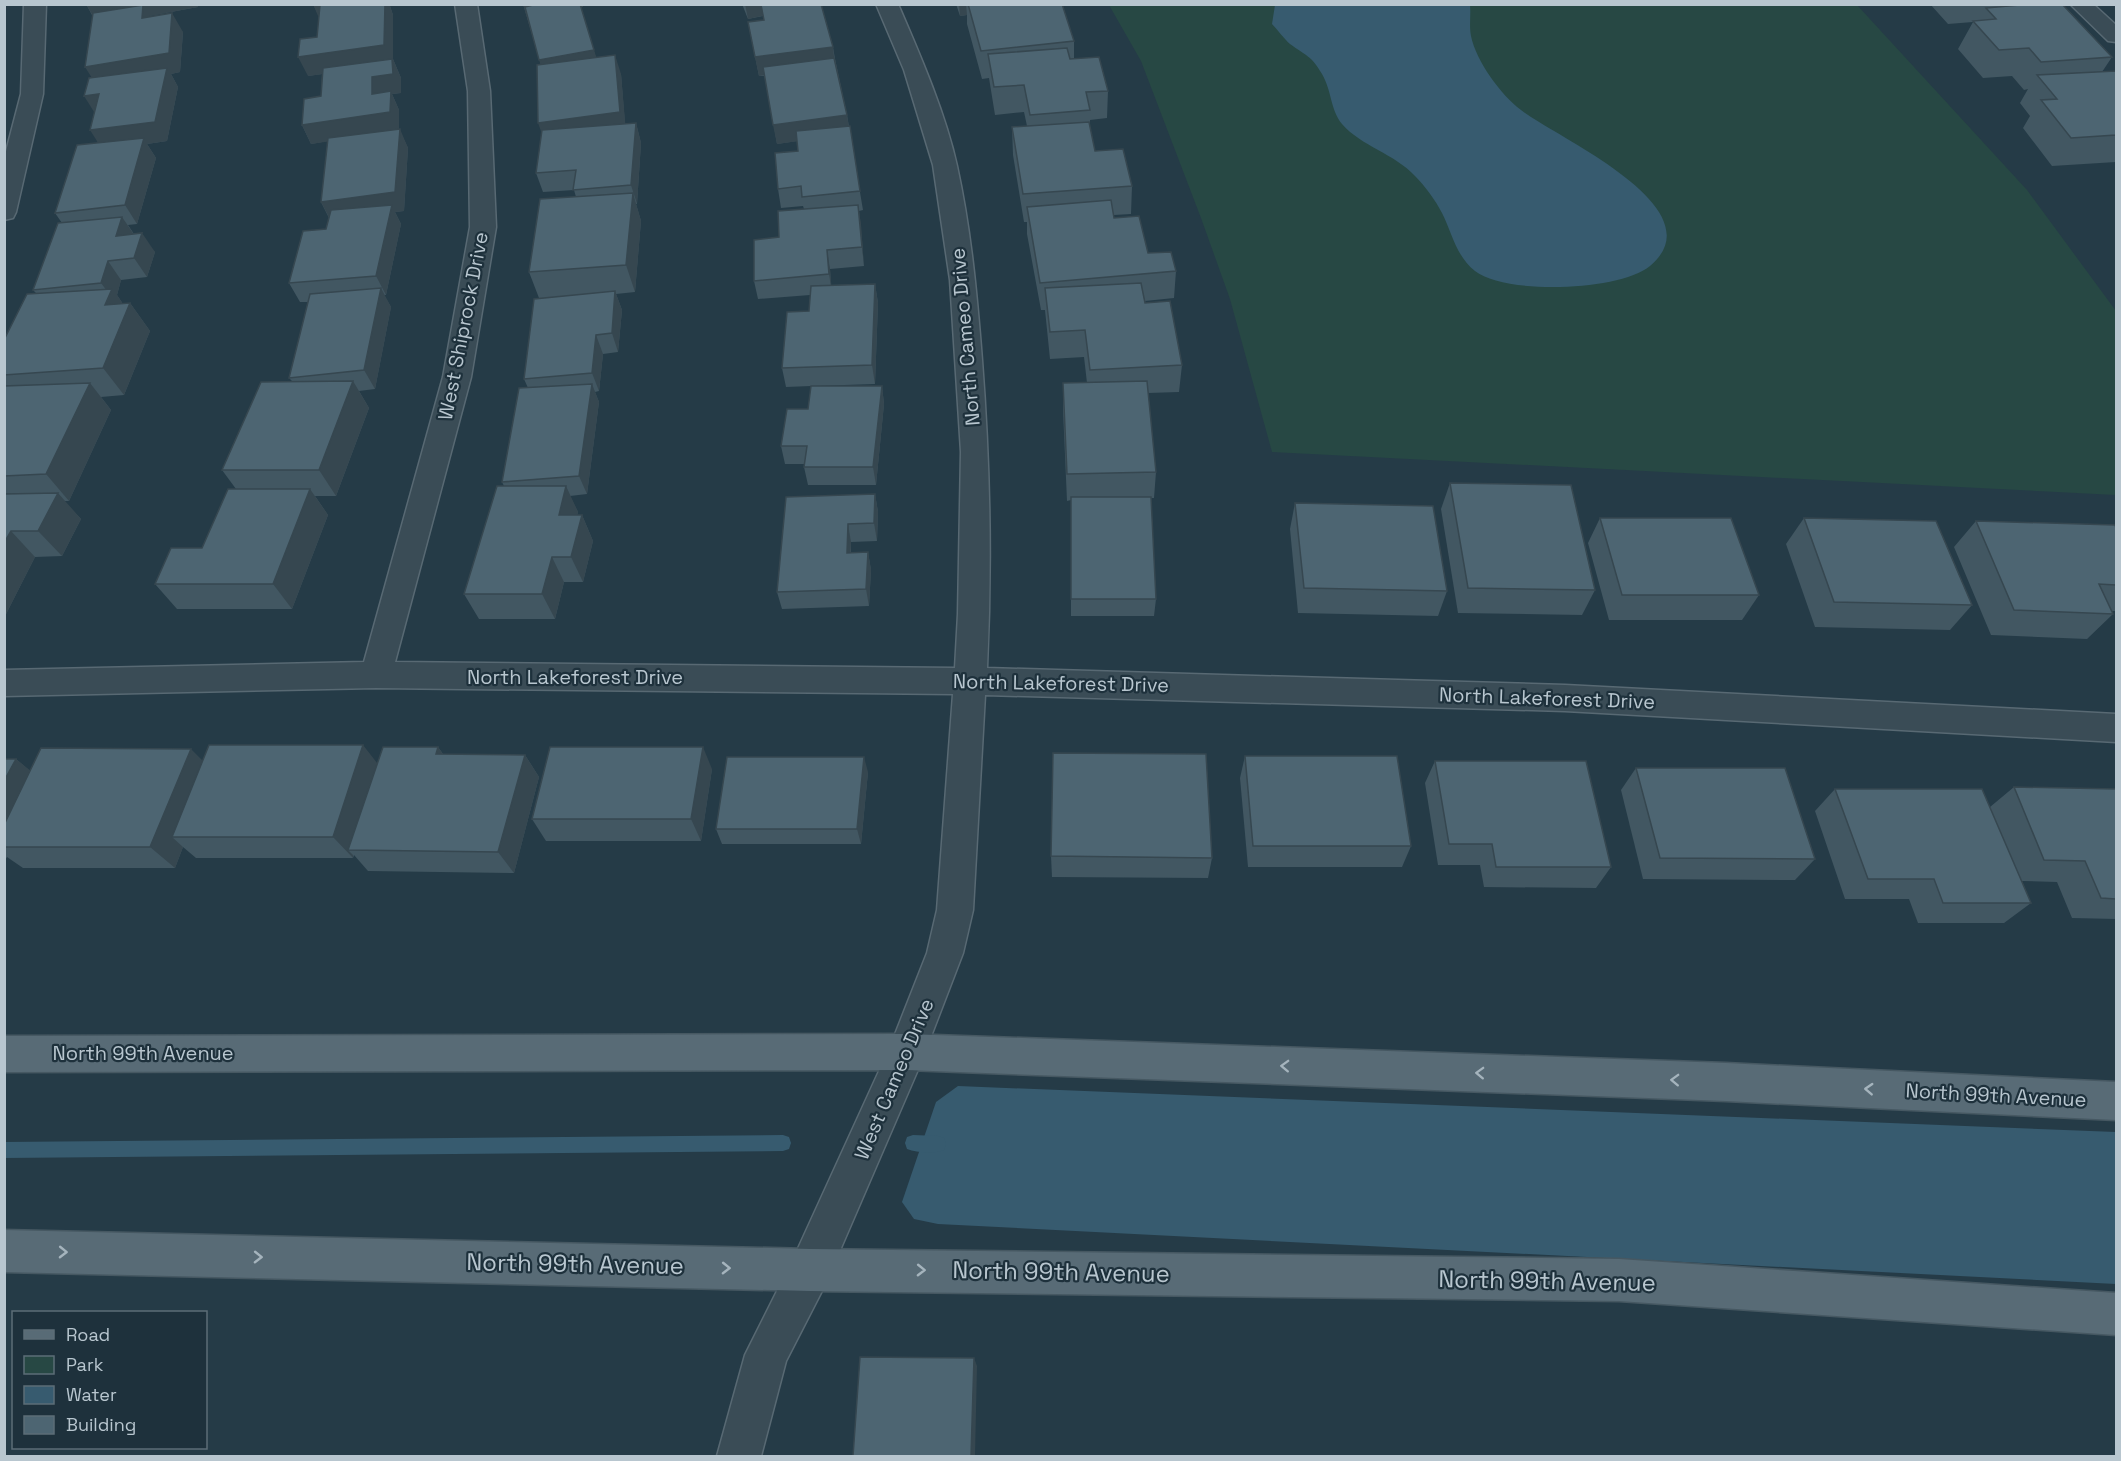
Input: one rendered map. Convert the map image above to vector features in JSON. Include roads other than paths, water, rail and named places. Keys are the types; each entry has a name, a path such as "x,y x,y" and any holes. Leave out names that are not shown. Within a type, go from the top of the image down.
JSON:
{"main road":[{"name":"North 99th Avenue","path":"4,1054 907,1052 1726,1082 2116,1101"},
{"name":"North 99th Avenue","path":"4,1251 810,1270 1619,1280 2116,1314"}],"street":[{"path":"4,212 32,94 35,4"},
{"name":"West Shiprock Drive","path":"376,675 457,377 483,227 479,91 466,4"},
{"name":"North Cameo Drive","path":"887,4 915,70 945,165 963,280 975,452 974,614 970,681"},
{"path":"2080,4 2116,36"},
{"name":"North Lakeforest Drive","path":"4,683 376,675 970,681 1565,698 2116,728"},
{"name":"West Cameo Drive","path":"739,1456 766,1355 810,1270 907,1052 945,953 955,910 970,681"}],"water":[{"path":"1275,5 1470,5 1470,32 1474,46 1498,87 1521,110 1624,176 1648,198 1664,221 1666,244 1650,266 1635,274 1614,281 1589,285 1536,287 1511,284 1490,279 1475,271 1463,258 1440,208 1419,180 1407,168 1350,132 1342,124 1335,112 1325,80 1315,63 1288,42 1272,24"},
{"path":"958,1086 2116,1132 2116,1284 938,1224 914,1219 902,1202 936,1102"}],"waterway":[{"path":"4,1150 783,1143"},
{"path":"913,1143 938,1144"}]}
